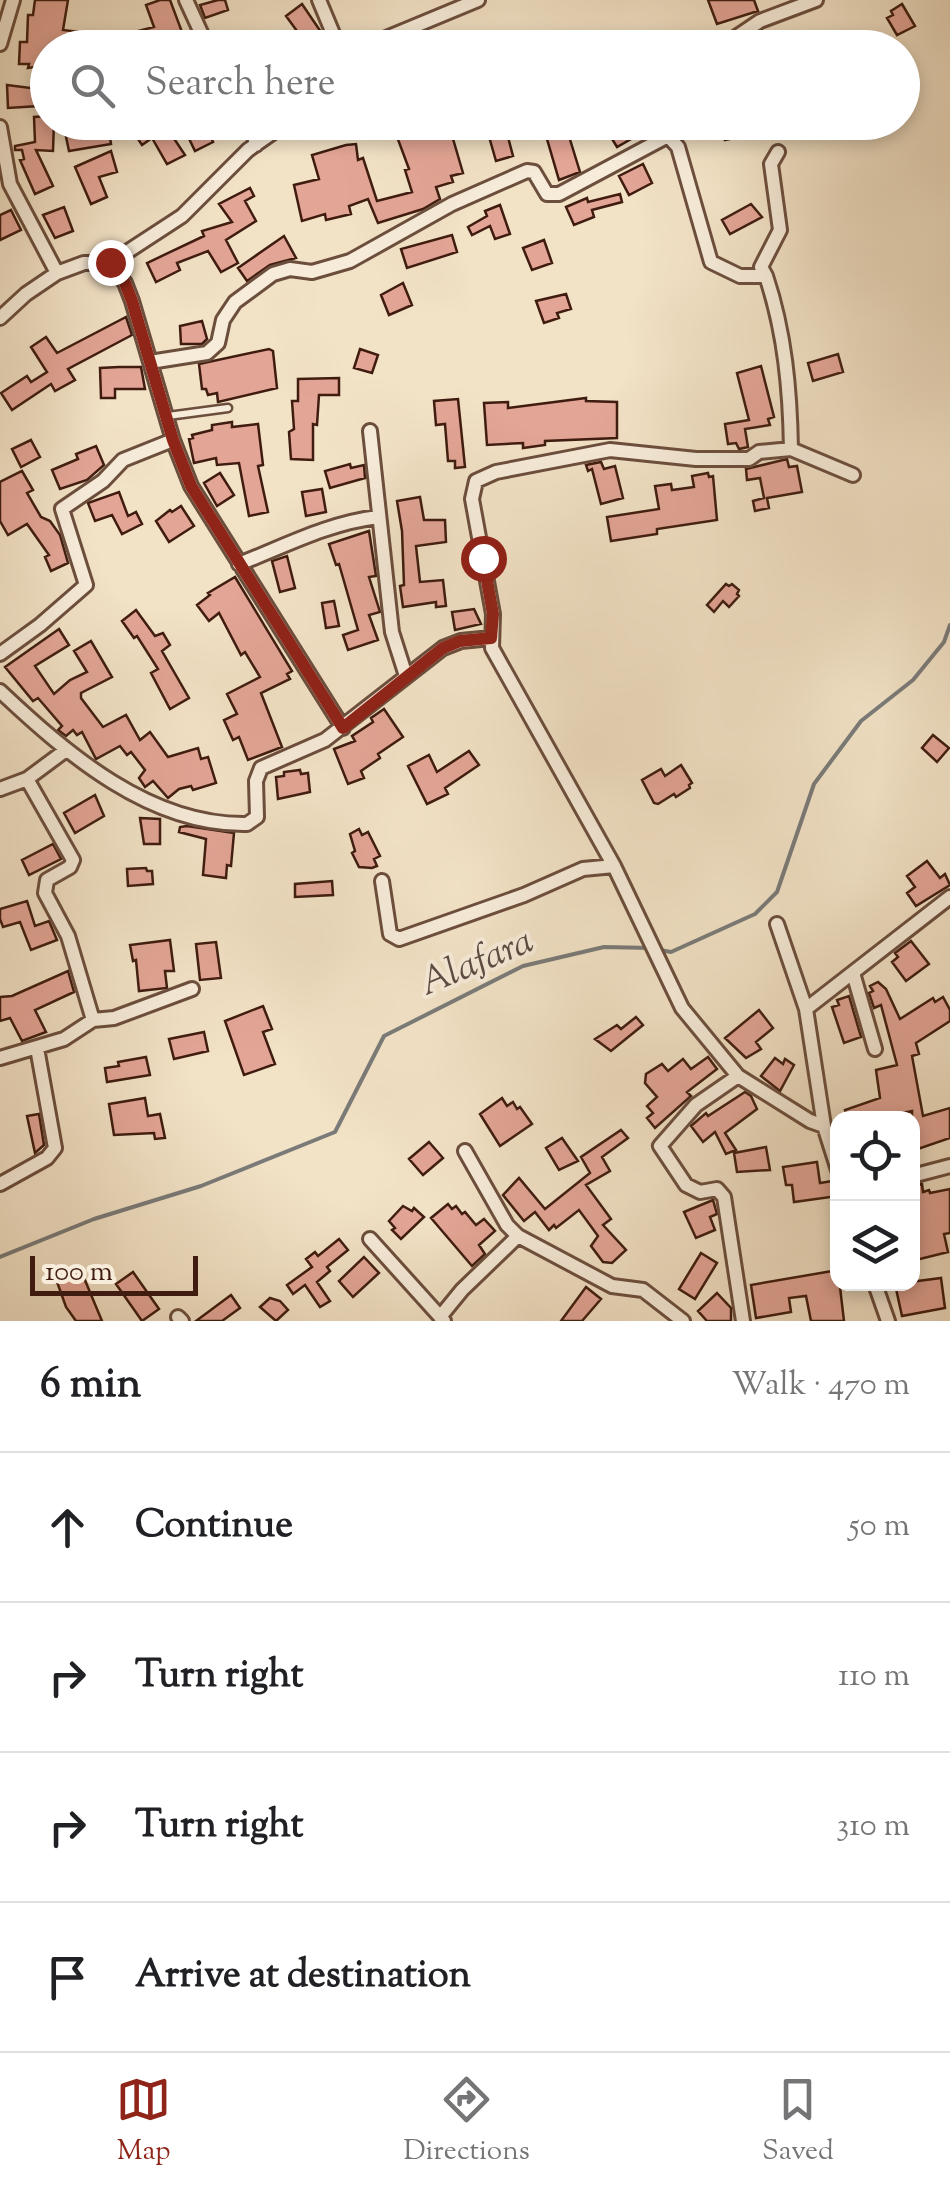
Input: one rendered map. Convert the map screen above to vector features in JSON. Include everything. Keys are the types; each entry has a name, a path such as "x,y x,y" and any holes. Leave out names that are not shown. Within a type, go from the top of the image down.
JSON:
{"street":[{"path":"0,44 13,0"},
{"path":"186,0 200,30"},
{"path":"319,0 332,30"},
{"path":"406,30 478,0"},
{"path":"747,30 816,0"},
{"path":"0,128 10,184 57,273"},
{"path":"255,140 256,145"},
{"path":"0,318 57,273 84,263 110,262 182,216 263,140"},
{"path":"150,362 207,353 218,343 223,320 235,302 273,274 290,270 312,272 350,261 452,204 527,171 534,172 547,194 559,194 650,140"},
{"path":"674,140 711,262 740,276 766,276"},
{"path":"778,152 770,164 780,230 761,267 780,317 788,371 791,449"},
{"path":"110,262 125,283 191,486 343,728"},
{"path":"370,431 392,632 406,676"},
{"path":"0,654 86,584 62,509 103,481 123,460 173,440"},
{"path":"824,1126 738,1076 682,1008 614,866 492,648 493,614 472,499 473,488 483,476 555,458 610,450 696,459 749,459 760,452 791,449 854,475"},
{"path":"238,564 295,539 352,520 378,517"},
{"path":"0,691 66,750 123,787 198,821 247,824 257,816 256,781 261,768 343,728 443,648 460,641 491,638"},
{"path":"0,789 27,779 66,750"},
{"path":"27,779 73,860 70,868 47,880 44,892 68,936 93,1020"},
{"path":"382,881 390,934 399,939 524,895 583,869 614,866"},
{"path":"806,1009 950,897"},
{"path":"777,924 806,1009 830,1145"},
{"path":"852,973 875,1049"},
{"path":"0,1058 64,1038 93,1020 114,1018 192,989"},
{"path":"0,1184 47,1158 55,1148 37,1048"},
{"path":"738,1076 696,1106 660,1146 686,1185 700,1192 716,1189 724,1197 744,1321"},
{"path":"464,1150 506,1225 518,1236 612,1286 643,1290 683,1321"},
{"path":"920,1174 950,1166"},
{"path":"370,1239 442,1319 462,1290 518,1236"},
{"path":"877,1291 888,1321"}],"lane":[{"path":"167,416 228,408"}],"building":[{"path":"35,0 68,0 63,30 30,30 30,68 28,68 29,64 19,64 20,42 27,42 28,15 33,15"},
{"path":"170,0 181,30 142,30 154,27 146,5"},
{"path":"225,0 228,10 205,18 200,5"},
{"path":"708,0 754,0 758,11 717,24"},
{"path":"302,4 320,30 296,30 286,16"},
{"path":"902,4 915,26 894,30 887,18 893,15 891,11"},
{"path":"7,85 30,88 30,107 8,108"},
{"path":"53,140 53,151 36,150 53,186 35,194 20,160 24,159 22,150 15,150 15,146"},
{"path":"67,140 110,140 111,144 69,151"},
{"path":"153,140 175,140 185,155 167,164"},
{"path":"190,140 212,140 213,142 195,151"},
{"path":"398,140 453,140 463,173 451,176 453,182 436,187 440,199 423,209 378,223 368,199 349,206 351,214 326,220 325,214 302,221 294,185 319,179 312,155 356,144 358,160 363,158 377,201 412,192 405,170 409,169"},
{"path":"490,140 509,140 513,156 496,161"},
{"path":"547,140 570,140 580,172 559,180"},
{"path":"111,151 117,172 99,177 107,197 91,204 75,167"},
{"path":"643,164 652,183 629,195 619,176"},
{"path":"250,188 254,196 245,201 256,221 226,240 238,263 221,272 208,251 177,263 180,270 156,282 147,263 204,236 202,231 232,222 219,204"},
{"path":"620,194 622,202 592,210 594,217 574,225 566,207 587,198 588,202"},
{"path":"751,204 762,217 730,234 722,220"},
{"path":"500,205 510,234 495,239 490,226 472,235 468,227 487,216 485,211"},
{"path":"64,207 73,231 55,238 43,215"},
{"path":"11,210 21,230 0,240 0,215"},
{"path":"452,235 457,252 407,268 401,249"},
{"path":"284,236 296,258 270,265 247,281 238,268"},
{"path":"544,240 552,263 532,270 523,248"},
{"path":"403,283 412,305 389,315 381,295"},
{"path":"566,294 571,309 544,323 536,301"},
{"path":"126,317 132,335 68,369 75,380 55,391 51,384 12,410 1,393 27,376 31,382 47,372 31,347 46,337 57,353"},
{"path":"202,321 207,339 202,344 181,344 180,326"},
{"path":"360,349 378,355 372,373 354,368"},
{"path":"273,351 277,388 218,402 217,393 208,395 202,389 199,364"},
{"path":"838,354 843,372 813,381 808,363"},
{"path":"761,366 774,417 768,419 770,425 745,429 748,447 739,449 736,443 728,444 725,424 749,420 737,373"},
{"path":"141,367 145,389 115,389 115,398 101,398 100,368"},
{"path":"339,378 339,395 319,395 317,425 313,424 313,460 291,459 289,432 294,429 292,401 298,401 298,379"},
{"path":"586,398 617,402 617,438 545,441 545,445 523,448 523,443 487,445 484,403 508,402 508,408"},
{"path":"458,399 465,467 455,468 455,461 448,461 445,424 436,425 434,401"},
{"path":"232,422 232,427 258,424 263,465 258,466 268,512 249,516 239,463 217,465 216,458 194,463 189,439 192,435 212,430 212,425"},
{"path":"31,440 40,457 21,467 12,449"},
{"path":"96,446 104,465 87,480 60,489 52,470"},
{"path":"787,459 789,467 797,466 802,492 767,498 769,508 755,511 753,501 764,498 760,478 747,480 746,469"},
{"path":"601,462 604,469 615,466 623,498 601,504 592,469 588,471 586,465"},
{"path":"350,464 351,468 364,465 365,478 330,488 325,471"},
{"path":"22,471 33,490 27,493 41,517 50,521 60,535 68,563 51,571 45,557 49,555 27,524 8,535 0,521 0,482"},
{"path":"220,473 234,495 217,506 204,483"},
{"path":"692,476 713,476 717,520 611,541 607,517 659,509 655,486 671,484 672,490 694,487"},
{"path":"322,489 326,512 306,516 302,492"},
{"path":"119,492 128,516 136,512 142,524 122,534 112,515 95,521 88,503"},
{"path":"420,497 424,520 445,520 446,542 416,546 420,582 443,580 446,606 436,607 436,602 403,607 402,531 397,501"},
{"path":"181,506 194,526 169,542 156,521"},
{"path":"369,531 376,576 369,577 380,612 369,615 378,640 348,650 343,635 358,630 339,564 336,565 329,544"},
{"path":"287,556 295,588 280,592 272,561"},
{"path":"235,577 292,671 287,674 290,679 261,693 282,747 248,760 239,737 233,740 224,720 237,714 227,694 260,677 245,652 241,655 219,613 209,621 197,605 208,593"},
{"path":"726,584 739,590 739,596 729,607 723,601 714,612 707,605"},
{"path":"334,601 339,626 326,628 322,603"},
{"path":"474,609 481,624 455,630 452,612"},
{"path":"136,610 155,636 163,633 170,645 162,651 189,698 170,709 151,673 158,669 122,621"},
{"path":"59,629 69,645 35,666 54,694 87,672 74,651 91,641 112,677 81,693 81,698 103,727 126,715 140,740 150,732 168,757 198,748 201,759 208,757 216,783 193,790 191,786 179,789 168,798 153,781 145,787 139,778 145,770 131,752 127,755 120,746 96,759 82,732 77,735 73,730 66,736 58,730 62,726 38,698 33,701 5,667"},
{"path":"384,709 403,737 361,771 364,778 348,784 334,749 355,741 352,736"},
{"path":"933,735 949,748 937,762 922,748"},
{"path":"469,751 479,765 445,788 448,794 427,804 408,766 429,755 437,772"},
{"path":"681,765 692,783 690,788 654,803 642,780 661,769 665,776"},
{"path":"300,770 301,774 308,773 310,792 278,799 276,777"},
{"path":"95,795 104,816 75,833 64,813"},
{"path":"140,818 160,819 160,844 144,844"},
{"path":"180,827 234,833 226,878 203,875 206,839 179,832"},
{"path":"359,829 362,835 368,832 380,856 374,859 377,866 359,867 352,853 355,851 350,834"},
{"path":"53,844 61,859 29,875 22,860"},
{"path":"927,861 940,878 945,874 950,885 916,906 907,893 915,887 907,876"},
{"path":"127,869 152,871 153,884 128,886"},
{"path":"332,881 333,895 295,897 295,884"},
{"path":"27,901 35,926 49,921 57,940 31,950 20,922 3,927 0,909"},
{"path":"170,940 174,971 165,971 167,988 139,991 136,960 133,961 130,945"},
{"path":"911,941 929,964 906,981 892,962 898,957 895,953"},
{"path":"216,942 221,978 200,980 196,944"},
{"path":"68,971 74,992 35,1010 46,1032 22,1041 10,1018 0,1021 0,997 12,996"},
{"path":"878,982 886,989 900,1019 933,998 935,1002 943,997 950,1010 950,1021 916,1043 919,1054 912,1056 923,1116 950,1108 950,1138 920,1148 920,1111 845,1111 880,1098 876,1070 897,1065 881,1005 874,1008 870,986"},
{"path":"849,996 861,1037 844,1043 832,1007 839,1005 837,1000"},
{"path":"263,1006 272,1029 263,1032 275,1064 244,1075 225,1021"},
{"path":"759,1010 773,1028 756,1042 761,1049 746,1058 725,1038"},
{"path":"636,1017 643,1025 611,1051 595,1039 617,1025 621,1029"},
{"path":"204,1032 208,1051 174,1059 169,1039"},
{"path":"146,1057 150,1075 107,1082 105,1068"},
{"path":"708,1057 717,1069 687,1092 691,1096 655,1128 647,1118 653,1113 647,1106 657,1097 645,1083 646,1074 662,1064 668,1071 683,1059 691,1069"},
{"path":"775,1058 794,1065 780,1091 761,1076"},
{"path":"745,1092 757,1109 725,1133 736,1150 726,1154 715,1132 703,1142 691,1126 706,1113 708,1116"},
{"path":"145,1098 148,1116 160,1114 165,1138 155,1139 154,1133 114,1135 109,1104"},
{"path":"502,1098 507,1106 513,1102 517,1109 520,1107 532,1124 500,1146 480,1114"},
{"path":"39,1114 44,1145 35,1153 27,1116"},
{"path":"621,1130 628,1138 602,1157 610,1171 586,1185 611,1219 603,1225 626,1250 612,1263 603,1262 591,1246 598,1236 579,1210 549,1230 535,1212 524,1221 503,1195 519,1178 545,1209 590,1173 581,1157"},
{"path":"562,1138 578,1161 559,1170 546,1148"},
{"path":"429,1142 443,1158 423,1175 409,1159"},
{"path":"766,1147 770,1170 737,1172 734,1153"},
{"path":"817,1162 820,1183 830,1181 830,1197 794,1202 792,1185 786,1185 783,1167"},
{"path":"920,1184 923,1192 950,1189 950,1233 944,1234 948,1252 920,1259 920,1201"},
{"path":"713,1200 717,1214 710,1217 715,1230 696,1238 684,1212"},
{"path":"448,1204 452,1209 456,1206 462,1214 465,1212 476,1225 484,1219 495,1231 479,1245 485,1254 472,1266 431,1218"},
{"path":"403,1206 412,1211 414,1208 424,1217 401,1239 389,1221"},
{"path":"339,1239 348,1250 327,1267 330,1271 317,1282 330,1301 320,1307 305,1285 293,1294 287,1285 312,1267 306,1259 315,1252 318,1256"},
{"path":"701,1253 717,1263 695,1299 679,1289"},
{"path":"364,1257 379,1273 353,1297 339,1281"},
{"path":"830,1271 830,1291 840,1291 844,1321 811,1321 806,1296 789,1298 791,1312 756,1318 751,1285"},
{"path":"133,1272 159,1309 142,1321 116,1284"},
{"path":"82,1273 102,1321 76,1321 66,1307 56,1279"},
{"path":"941,1278 945,1308 902,1316 897,1291 920,1291 920,1281"},
{"path":"586,1287 601,1299 582,1321 561,1321"},
{"path":"717,1293 731,1308 731,1321 707,1321 698,1311"},
{"path":"231,1295 240,1308 222,1321 196,1321"},
{"path":"270,1298 280,1301 288,1310 276,1321 260,1307"}],"waterway":[{"name":"Alafara","path":"660,950 671,952 755,914 777,892 814,784 861,721 913,680 944,642 950,625"},
{"name":"Alafara","path":"0,1257 94,1219 201,1186 335,1132 384,1036 523,966 604,947 651,948"}],"route":[{"path":"110,262 132,301 173,440 191,486 343,728 431,655 460,641 491,638 493,614 483,558"}]}
